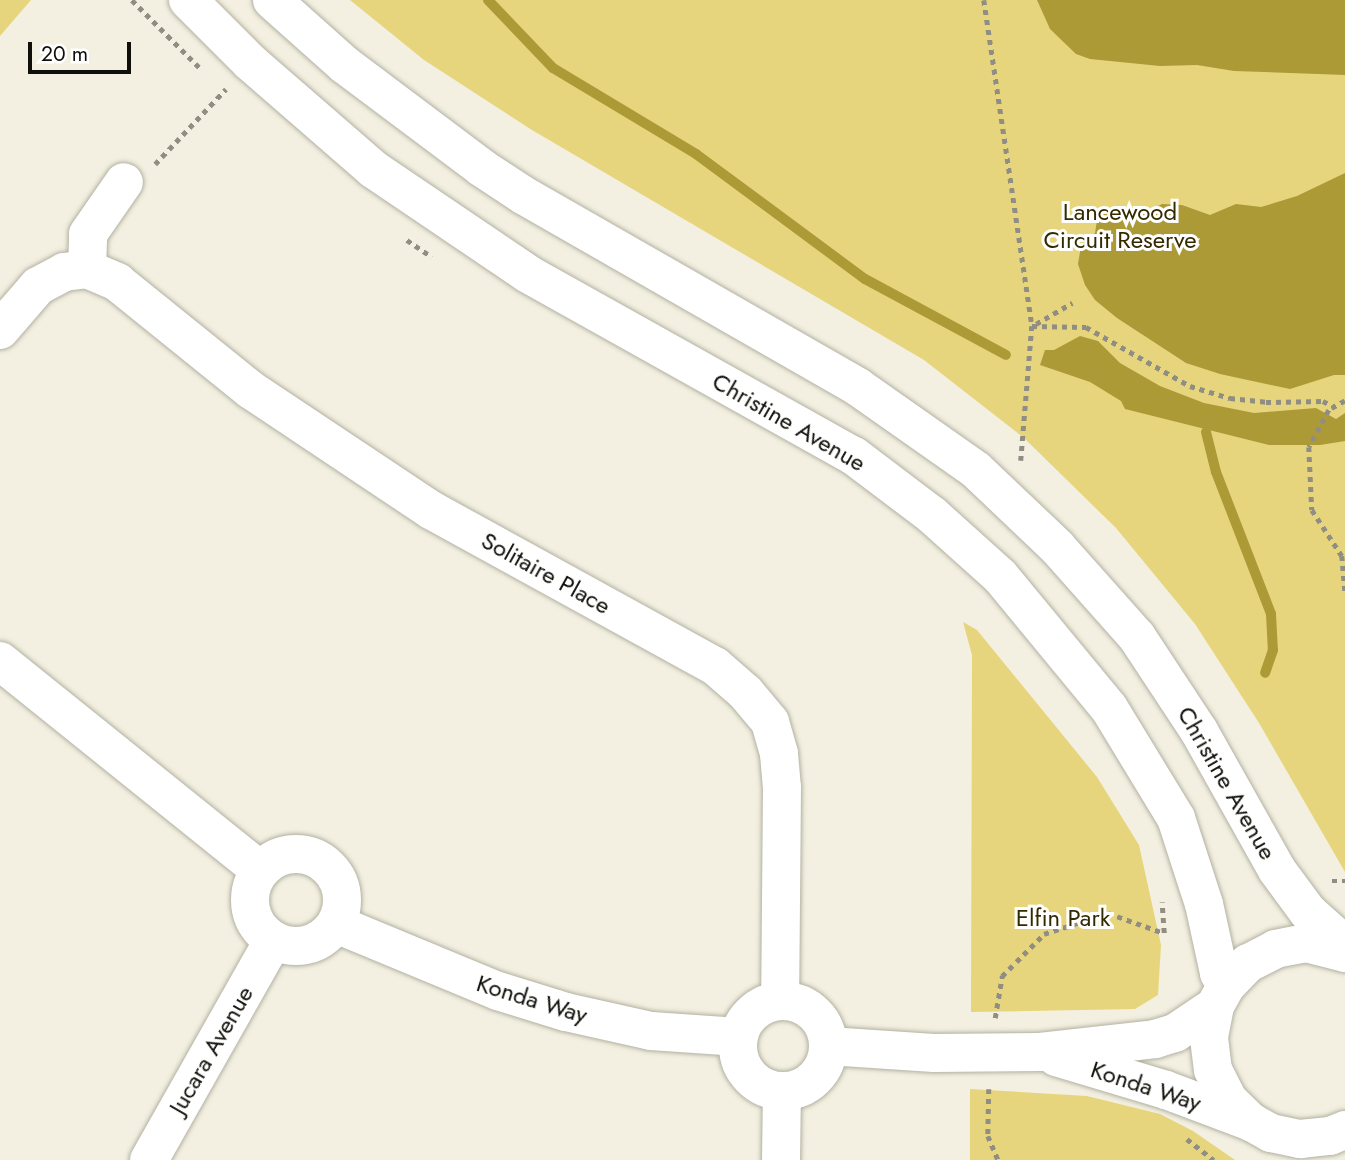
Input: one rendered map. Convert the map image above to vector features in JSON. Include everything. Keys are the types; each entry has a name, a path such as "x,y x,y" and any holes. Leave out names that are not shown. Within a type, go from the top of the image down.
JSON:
{"street":[{"name":"Christine Avenue","path":"188,0 250,62 373,169 528,274 854,456 932,515 1000,576 1109,708 1176,818 1204,904 1219,973 1221,996"},
{"name":"Christine Avenue","path":"272,0 345,65 482,168 523,195 869,394 939,442 1022,510 1103,596 1137,638 1199,731 1278,870 1308,912 1345,945"},
{"path":"0,331 38,286 64,272 88,269 88,234 124,182"},
{"name":"Solitaire Place","path":"88,269 117,282 251,390 431,510 715,666 745,692 770,722 779,754 782,787 780,1001"},
{"path":"0,661 260,870"},
{"path":"286,854 301,854 328,867 338,879 342,909 336,924 327,935 308,944 287,946 274,941 255,922 250,908 251,888 260,870 271,860 286,854"},
{"name":"Konda Way","path":"336,924 498,991 566,1012 652,1031 738,1037"},
{"name":"Jucara Avenue","path":"149,1160 274,941"},
{"name":"Konda Way","path":"828,1046 933,1053 1040,1052 1155,1039 1175,1033 1221,996 1248,963 1276,948 1306,943 1345,953"},
{"path":"1221,996 1209,1038 1213,1070 1228,1100 1271,1138"},
{"path":"780,1001 794,1003 819,1018 828,1046 823,1067 809,1083 782,1092 769,1090 748,1074 741,1063 738,1037 753,1012 765,1004 780,1001"},
{"name":"Konda Way","path":"1040,1052 1166,1090 1271,1138 1330,1136 1345,1130"},
{"path":"781,1160 782,1092"}],"path":[{"path":"132,0 207,75"},
{"path":"984,0 1032,326 1021,456 1022,510"},
{"path":"124,182 160,162 250,62"},
{"path":"216,83 235,100"},
{"path":"406,239 438,260"},
{"path":"1032,326 1072,303"},
{"path":"1032,326 1086,327 1190,386 1230,398 1266,402 1324,401 1335,407"},
{"path":"1345,401 1329,410 1309,447 1312,510 1342,556 1345,593"},
{"path":"999,1160 988,1136 989,1052 1002,976 1044,934 1108,913 1164,933 1159,889"}],"green space":[{"path":"0,0 31,0 0,36"},
{"name":"Lancewood Circuit Reserve","path":"350,0 1345,0 1345,872 1259,723 1195,624 1116,528 1024,438 924,360 532,130 424,60"},
{"name":"Elfin Park","path":"963,622 977,630 1097,777 1139,845 1161,945 1158,995 1135,1009 971,1012 972,655"},
{"path":"970,1089 1087,1096 1160,1114 1193,1131 1235,1160 970,1160"}],"shaded area":[{"path":"1037,0 1345,0 1345,75 1234,71 1197,65 1160,66 1090,59 1076,54 1050,29"},
{"path":"1345,173 1345,375 1334,375 1290,389 1220,374 1186,363 1117,318 1095,300 1085,285 1078,264 1081,246 1095,233 1098,214 1143,214 1162,204 1182,205 1210,215 1236,204 1261,207 1297,196"},
{"path":"1080,336 1098,341 1120,363 1160,386 1204,403 1254,413 1316,408 1336,419 1345,413 1345,441 1320,445 1269,445 1125,409 1121,401 1090,382 1040,365 1045,350 1054,350"}],"waterway":[{"path":"488,0 553,68 696,154 865,279 1006,355"},
{"path":"1206,432 1216,472 1271,614 1273,650 1265,673"}]}
